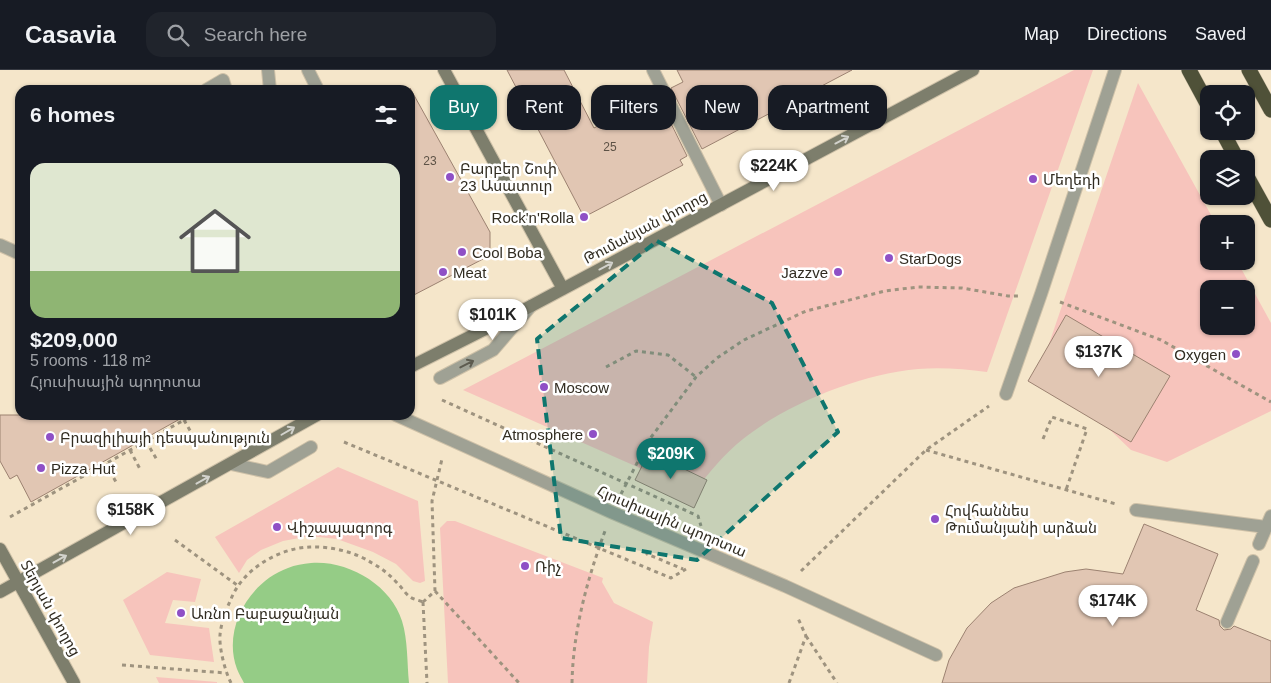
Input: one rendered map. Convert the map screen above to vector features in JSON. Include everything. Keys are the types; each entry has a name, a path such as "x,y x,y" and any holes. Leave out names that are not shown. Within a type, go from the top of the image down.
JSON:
{"highway":[{"path":"1189,70 1200,90"},
{"path":"1249,70 1271,110"},
{"path":"1255,191 1271,220"}],"street":[{"path":"268,70 270,85"},
{"path":"308,70 316,85"},
{"path":"444,70 562,289"},
{"path":"653,70 721,205"},
{"name":"Թումանյան փողոց","path":"415,364 532,306 973,70"},
{"path":"1006,394 1042,294 1115,70"},
{"path":"214,85 223,80 224,85"},
{"path":"0,245 15,252"},
{"path":"440,378 493,350 532,306"},
{"path":"0,592 308,420"},
{"name":"Հյուսիսային պողոտա","path":"407,420 612,512 785,586 936,655"},
{"path":"231,464 268,472 311,447"},
{"path":"1136,510 1268,521 1259,544"},
{"name":"Տերյան փողոց","path":"0,549 74,683"},
{"path":"1227,622 1253,561"}],"path":[{"path":"572,683 580,613 599,548 612,512 649,440 696,377 717,358 744,340 806,311 884,291 918,287 962,288 1008,296 1042,294 1161,340 1271,402"},
{"path":"606,367 636,350 668,356 696,377"},
{"path":"837,683 806,636 785,586 926,450 1006,394"},
{"path":"439,398 698,516 701,524"},
{"path":"1043,439 1052,417 1087,429 1066,490"},
{"path":"10,518 184,420 195,439"},
{"path":"446,438 432,501 435,591 519,683"},
{"path":"146,441 157,460"},
{"path":"344,442 671,578 683,569 647,554"},
{"path":"130,450 140,469"},
{"path":"926,450 1136,510"},
{"path":"106,464 116,482"},
{"path":"175,540 237,585"},
{"path":"231,683 226,673 220,636 224,615 237,585 256,568 280,554 305,547 320,547 344,551 370,561 392,577 409,597 422,602"},
{"path":"422,602 435,591"},
{"path":"422,602 427,683"},
{"path":"790,683 806,636"},
{"path":"122,665 226,673"}],"highlighted area":[{"path":"657,241 772,303 838,432 697,560 561,538 537,339"}],"shaded area":[{"path":"1074,70 1093,70 987,372 935,368 918,369 873,377 826,392 781,414 743,439 723,457 694,492 463,390"},
{"path":"1138,83 1200,195 1200,205 1205,205 1211,215 1200,215 1200,270 1242,270 1247,280 1200,280 1200,335 1255,335 1255,294 1271,323 1271,411 1167,462 1131,450 1106,426 1036,382"},
{"path":"338,467 418,501 425,581 420,583 413,581 396,564 373,552 337,539 310,536 283,541 261,550 247,560 239,573 215,537"},
{"path":"447,521 455,521 603,578 602,582 614,603 653,622 649,647 647,683 448,683 440,528"},
{"path":"311,563 325,563 353,571 366,577 388,596 396,608 404,628 409,683 244,683 237,669 233,654 233,638 236,623 242,609 261,584 274,575 291,567"},
{"path":"167,572 201,579 195,602 173,600 165,623 209,628 214,662 150,655 123,600"},
{"path":"156,677 217,682 217,683 159,683"}],"building":[{"path":"507,70 564,70 572,85 515,85"},
{"path":"677,70 852,70 824,85 768,85 768,114 758,120 758,85 686,85 686,118 676,98 676,86 683,82"},
{"path":"415,97 430,124 430,130 433,130 490,232 490,248 483,259 415,294"},
{"path":"581,103 591,122 591,130 674,130 687,156 680,160 683,165 584,217 538,130 581,130"},
{"path":"692,130 738,130 702,149"},
{"path":"1066,315 1170,376 1131,442 1028,381"},
{"path":"0,415 15,415 15,420 178,420 31,502 17,475 10,479 0,461"},
{"path":"649,452 707,480 694,508 635,480"},
{"path":"1144,524 1218,554 1196,610 1219,620 1220,626 1224,630 1231,629 1234,626 1271,641 1271,683 942,683 949,660 967,628 991,603 1014,588 1065,572 1086,569 1123,574"}],"place":[{"name":"Բարբեր Շոփ 23 Ասատուր","path":"450,177"},
{"name":"Մեղեդի","path":"1033,179"},
{"name":"Rock'n'Rolla","path":"584,217"},
{"name":"Cool Boba","path":"462,252"},
{"name":"StarDogs","path":"889,258"},
{"name":"Meat","path":"443,272"},
{"name":"Jazzve","path":"838,272"},
{"name":"Oxygen","path":"1236,354"},
{"name":"Moscow","path":"544,387"},
{"name":"Atmosphere","path":"593,434"},
{"name":"Բրազիլիայի դեսպանություն","path":"50,437"},
{"name":"Pizza Hut","path":"41,468"},
{"name":"Հովհաննես Թումանյանի արձան","path":"935,519"},
{"name":"Վիշապագորգ","path":"277,527"},
{"name":"Ռիչ","path":"525,566"},
{"name":"Առնո Բաբաջանյան","path":"181,613"}]}
